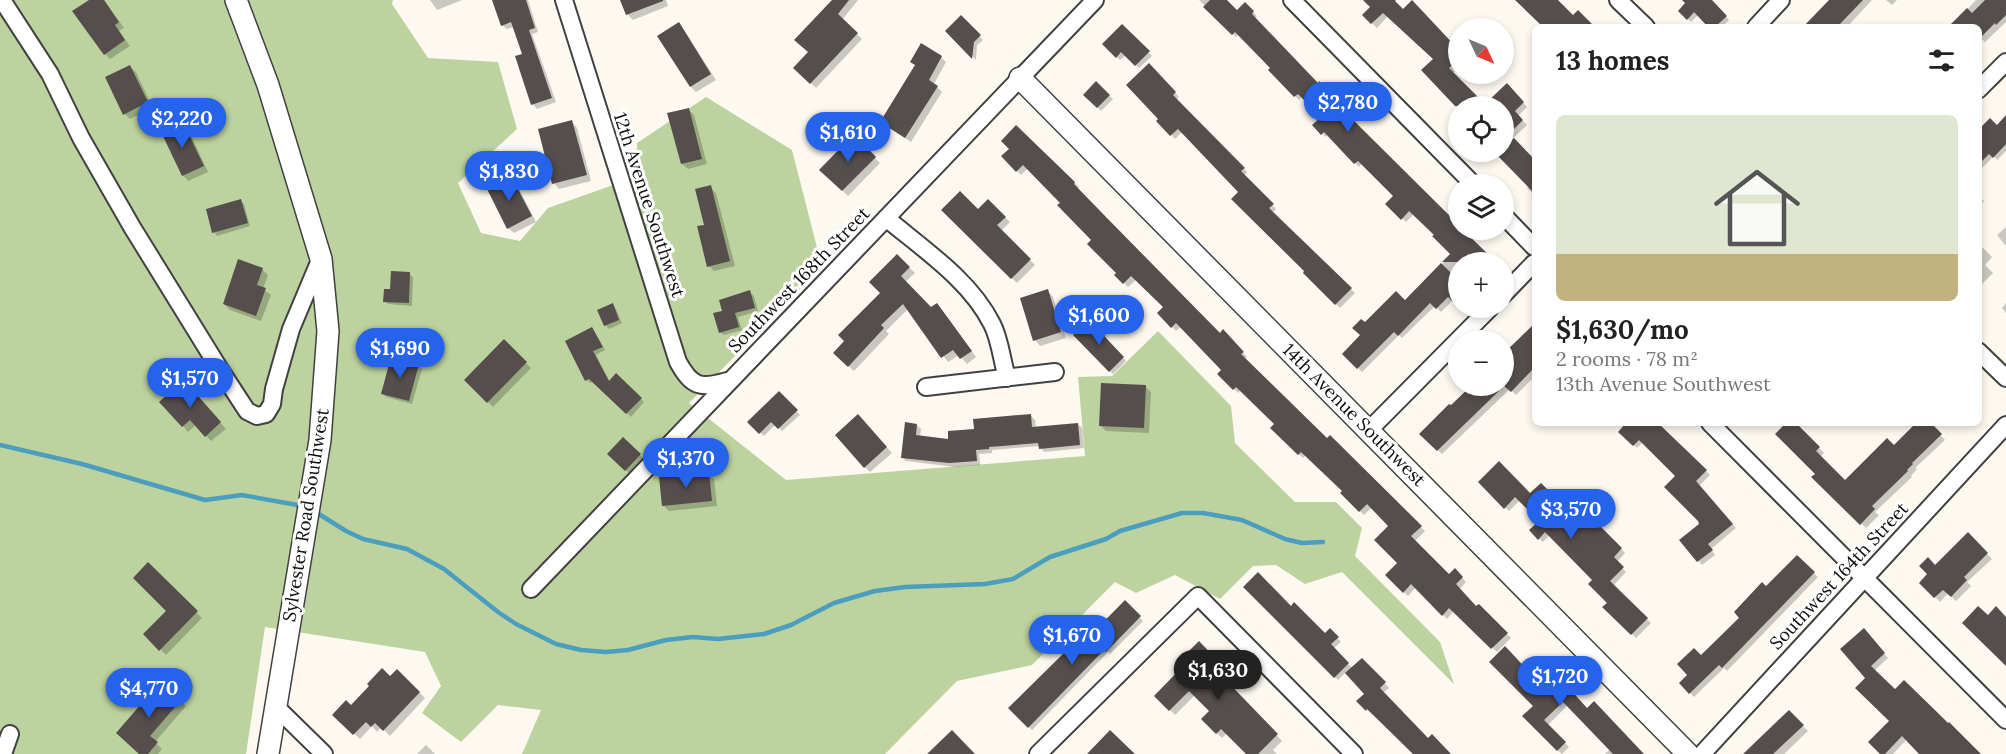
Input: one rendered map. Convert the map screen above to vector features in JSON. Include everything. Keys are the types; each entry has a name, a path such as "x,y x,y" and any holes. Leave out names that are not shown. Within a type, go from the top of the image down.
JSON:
{"street":[{"path":"2,0 50,74 81,138 132,227 247,411 257,416 266,414 272,404 291,329 321,260"},
{"name":"Sylvester Road Southwest","path":"236,0 268,85 321,260 328,331 320,440 268,754"},
{"name":"12th Avenue Southwest","path":"564,0 678,362 690,381 699,386 710,386 728,381"},
{"name":"Southwest 168th Street","path":"531,589 1095,0"},
{"path":"1292,0 1463,174"},
{"path":"1618,0 1643,24"},
{"path":"1759,24 1781,0"},
{"path":"1982,86 2006,62"},
{"name":"14th Avenue Southwest","path":"1020,78 1688,754"},
{"path":"886,218 958,279 978,303 993,325 1007,378"},
{"path":"1514,226 1532,245"},
{"path":"1514,284 1532,265"},
{"path":"1369,430 1481,318"},
{"path":"1982,355 2006,378"},
{"path":"926,387 1055,372"},
{"name":"Southwest 164th Street","path":"1702,754 2006,425"},
{"path":"1713,426 2006,720"},
{"path":"1038,754 1198,596 1354,754"},
{"path":"275,706 324,754"},
{"path":"3,754 10,734"}],"green space":[{"path":"0,0 393,0 392,4 428,58 498,62 517,129 458,183 481,233 520,241 548,208 636,177 637,143 706,97 792,150 822,267 689,403 786,480 1085,456 1078,377 1112,376 1158,331 1231,406 1235,443 1295,502 1336,502 1362,528 1355,556 1440,642 1454,684 1342,572 1305,584 1276,565 1253,566 1220,599 1175,575 1136,593 1115,582 1032,665 957,681 885,754 522,754 541,710 498,705 461,742 422,713 441,686 425,652 265,627 246,754 0,754"}],"building":[{"path":"89,0 104,0 119,22 115,25 125,40 104,55 72,11"},
{"path":"492,0 526,0 535,28 529,30 552,98 531,105 515,56 522,54 511,22 501,26"},
{"path":"620,0 663,0 663,1 626,15"},
{"path":"832,0 849,0 838,14 858,33 810,84 793,68 808,52 794,40"},
{"path":"1210,0 1227,0 1237,10 1245,2 1254,11 1252,14 1318,83 1319,81 1347,109 1345,112 1448,214 1448,240 1473,240 1486,252 1448,252 1409,211 1401,220 1385,204 1393,196 1358,161 1354,164 1324,132 1321,135 1312,125 1321,117 1298,94 1294,97 1235,32 1232,35 1203,7"},
{"path":"1363,0 1396,0 1403,9 1412,0 1448,38 1448,84 1465,84 1477,96 1448,96 1448,99 1421,70 1433,59 1383,13 1371,24 1362,15 1370,7"},
{"path":"1515,0 1558,0 1573,15 1578,10 1592,24 1540,24"},
{"path":"1682,0 1712,0 1727,16 1718,24 1705,24 1694,12 1687,20 1678,11 1685,3"},
{"path":"1829,0 1863,0 1840,24 1806,24"},
{"path":"1985,0 2006,0 2006,15 1982,36 1982,24 1951,24 1967,8 1972,13"},
{"path":"961,15 981,35 974,42 972,59 945,31"},
{"path":"679,22 711,74 690,87 657,36"},
{"path":"1122,24 1150,51 1135,66 1121,52 1116,58 1102,44"},
{"path":"921,43 942,56 929,80 938,86 905,138 880,122 915,65 910,62"},
{"path":"1149,63 1176,92 1173,95 1245,168 1241,171 1274,204 1269,208 1352,288 1335,305 1231,199 1238,192 1178,129 1170,136 1156,121 1158,119 1126,85"},
{"path":"130,65 148,102 123,115 105,77"},
{"path":"1096,81 1110,95 1097,108 1083,95"},
{"path":"1506,84 1524,102 1515,111 1523,120 1514,129 1514,96 1493,96"},
{"path":"689,108 702,159 681,164 667,113"},
{"path":"2006,115 2006,144 1993,158 1989,154 1982,161 1982,126 1990,118 1997,125"},
{"path":"572,120 587,175 552,184 538,129"},
{"path":"183,122 204,166 182,176 161,132"},
{"path":"1016,125 1075,182 1074,184 1220,333 1223,329 1244,352 1241,354 1327,438 1330,435 1422,526 1411,536 1449,574 1455,568 1463,577 1456,584 1476,606 1479,604 1508,633 1491,649 1449,608 1442,616 1411,584 1403,593 1385,575 1397,563 1374,540 1388,526 1367,504 1359,512 1340,493 1342,491 1301,452 1298,455 1270,428 1274,424 1236,387 1233,390 1217,374 1221,370 1176,323 1171,328 1157,313 1163,307 1131,276 1123,284 1114,275 1116,273 1087,244 1091,240 1057,205 1060,203 1023,165 1016,172 1001,156 1009,149 1001,141"},
{"path":"854,134 876,157 842,191 819,170"},
{"path":"1514,138 1532,157 1532,191 1504,162 1514,162"},
{"path":"510,174 532,216 507,229 486,187"},
{"path":"711,185 730,261 707,267 697,226 704,225 695,189"},
{"path":"960,191 978,209 988,199 1006,217 997,225 1031,259 1011,279 941,210"},
{"path":"241,199 248,223 212,233 206,209"},
{"path":"897,254 910,267 901,276 931,307 937,303 972,351 960,359 953,350 941,358 903,304 881,325 884,328 848,367 833,353 844,341 838,335 880,293 869,282"},
{"path":"238,259 263,268 257,285 266,288 256,316 223,304"},
{"path":"1441,263 1448,270 1448,297 1436,309 1430,303 1398,336 1394,332 1357,369 1342,354 1360,335 1352,328 1361,319 1365,322 1396,291 1405,300"},
{"path":"391,271 410,272 409,303 383,302 384,289 390,289"},
{"path":"1048,289 1061,332 1033,341 1020,298"},
{"path":"750,290 755,308 735,313 739,327 719,333 713,313 722,311 719,300"},
{"path":"613,303 619,320 604,326 597,310"},
{"path":"1089,320 1124,357 1109,372 1073,335"},
{"path":"1532,326 1532,370 1514,389 1514,343"},
{"path":"592,327 603,347 593,351 609,381 616,373 642,398 626,414 589,379 585,381 565,341"},
{"path":"504,339 527,362 487,403 464,380"},
{"path":"391,357 419,364 409,401 381,394"},
{"path":"184,380 221,422 205,437 190,420 182,427 159,402"},
{"path":"1101,383 1146,385 1144,428 1099,426"},
{"path":"779,391 798,410 778,429 771,422 759,434 747,422"},
{"path":"1460,396 1494,396 1437,451 1419,434 1449,404 1451,405"},
{"path":"858,414 887,447 864,468 835,435"},
{"path":"1031,414 1032,427 1078,423 1080,445 1039,449 1038,443 989,447 989,449 976,450 977,461 949,463 901,458 905,422 917,424 916,435 948,439 948,431 974,429 973,419"},
{"path":"1623,426 1661,426 1707,470 1696,481 1733,524 1708,544 1713,550 1697,562 1679,540 1699,524 1698,521 1664,487 1675,476 1639,440 1633,446 1618,432"},
{"path":"1783,426 1799,426 1820,447 1816,451 1845,480 1887,438 1894,445 1913,426 1934,426 1942,434 1872,506 1875,509 1860,525 1811,477 1815,474 1775,434"},
{"path":"623,437 641,454 625,471 607,454"},
{"path":"1499,461 1530,493 1541,483 1572,514 1580,506 1622,548 1614,557 1624,567 1610,581 1648,618 1631,635 1602,607 1607,603 1588,584 1592,580 1545,532 1538,540 1529,530 1539,521 1515,497 1504,509 1478,482"},
{"path":"709,472 712,501 662,506 659,477"},
{"path":"1968,532 1988,553 1964,577 1967,580 1951,597 1943,590 1934,598 1919,583 1927,574 1919,566 1928,557 1935,565"},
{"path":"1797,555 1815,572 1722,668 1719,665 1689,694 1679,683 1687,675 1677,664 1694,648 1701,655 1739,618 1734,612 1762,582 1766,586"},
{"path":"148,562 198,611 159,651 143,634 166,611 133,578"},
{"path":"1258,572 1291,606 1294,602 1325,633 1330,628 1339,637 1331,644 1349,663 1334,678 1243,587"},
{"path":"1125,600 1141,616 1106,652 1104,650 1028,728 1008,708 1070,647 1075,651"},
{"path":"1978,606 1988,615 1996,606 2006,617 2006,666 1962,623"},
{"path":"1864,628 1885,653 1871,666 1895,689 1904,680 1981,754 1919,754 1902,736 1885,754 1880,754 1868,742 1889,721 1855,688 1865,678 1840,649"},
{"path":"1199,641 1222,665 1217,671 1278,734 1258,754 1246,754 1221,729 1216,734 1201,719 1209,711 1189,691 1169,711 1154,696 1187,662 1183,657"},
{"path":"1505,646 1546,690 1559,677 1587,708 1594,701 1644,754 1613,754 1563,702 1544,720 1566,742 1557,751 1522,716 1533,706 1489,662"},
{"path":"1362,658 1386,682 1380,688 1428,738 1432,734 1451,754 1413,754 1356,701 1364,694 1345,673"},
{"path":"382,668 390,676 397,669 420,692 383,731 375,723 371,727 366,722 353,735 332,715 346,700 351,705"},
{"path":"161,681 182,699 150,736 158,742 148,754 139,754 116,733"},
{"path":"1789,710 1804,725 1773,754 1743,754"},
{"path":"952,730 975,754 927,754"},
{"path":"1110,730 1135,754 1087,754"}],"waterway":[{"path":"0,445 82,464 205,500 242,495 303,506"},
{"path":"314,511 363,539 407,549 444,569 498,612 516,624 556,644 581,650 606,652 628,650 666,640 693,637 718,639 764,634 791,625 834,603 875,591 905,587 985,584 1013,579 1050,557 1106,539 1120,531 1182,513 1203,513 1242,520 1285,539 1302,543 1323,542"}]}
